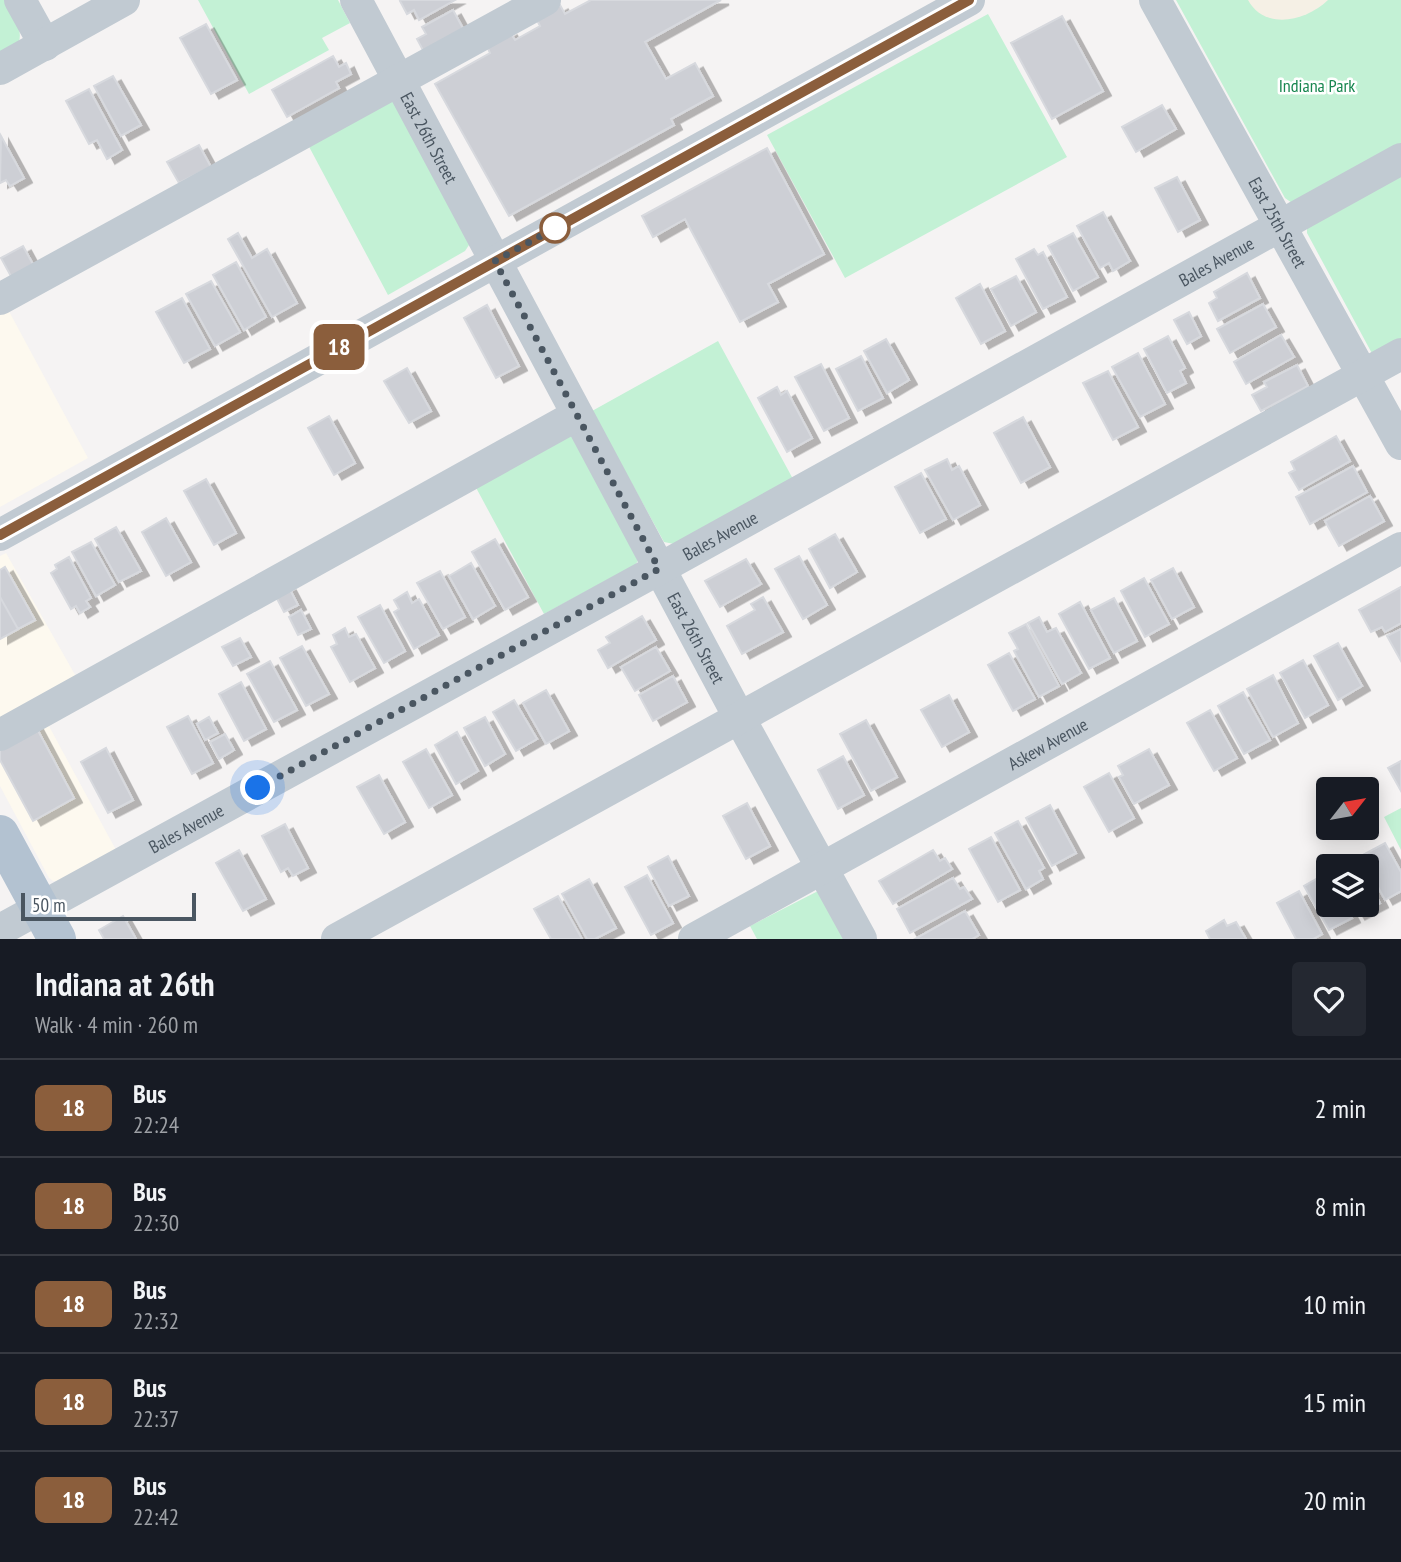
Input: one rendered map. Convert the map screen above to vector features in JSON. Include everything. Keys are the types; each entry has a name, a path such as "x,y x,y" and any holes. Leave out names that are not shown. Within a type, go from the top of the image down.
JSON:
{"main road":[{"path":"0,834 49,923"}],"street":[{"path":"20,0 45,45"},
{"path":"0,69 124,0"},
{"name":"East 26th Street","path":"356,0 659,569 861,939"},
{"path":"0,299 545,0"},
{"path":"0,535 969,0"},
{"name":"East 25th Street","path":"1155,0 1401,444"},
{"name":"Bales Avenue","path":"0,929 49,923 659,569 1401,159"},
{"path":"337,939 1401,354"},
{"path":"0,735 577,415"},
{"name":"Askew Avenue","path":"694,939 1401,548"}],"shaded area":[{"path":"4,302 88,458 0,507 0,304"},
{"path":"6,553 78,680 37,704 116,850 59,881 49,878 0,786 0,556"}],"green space":[{"path":"0,0 5,0 14,15 20,36 19,42 0,52"},
{"path":"198,0 338,0 350,23 322,38 329,50 249,94"},
{"name":"Indiana Park","path":"1176,0 1401,0 1401,147 1292,203 1285,198"},
{"path":"988,14 1067,157 845,278 767,135"},
{"path":"393,97 467,235 469,245 465,251 388,295 306,141"},
{"path":"1401,173 1401,344 1375,359 1307,233 1307,227"},
{"path":"718,341 793,479 674,544 664,542 592,411"},
{"path":"570,429 638,561 544,614 473,482"},
{"path":"1401,808 1401,850 1384,817"},
{"path":"818,891 847,939 757,939 750,926"}],"sand":[{"path":"1248,0 1328,0 1309,13 1286,20 1265,16 1255,10"}],"building":[{"path":"455,0 419,20 414,10 407,14 400,1"},
{"path":"591,0 721,0 645,42 666,79 695,63 713,96 671,119 674,125 509,216 435,84 490,53 486,44 509,31 515,40 540,26 536,18 560,5 565,14"},
{"path":"453,10 465,32 425,54 417,39 426,34 422,27"},
{"path":"1062,16 1103,91 1052,119 1011,43"},
{"path":"206,24 237,80 211,94 180,38"},
{"path":"333,56 339,67 346,63 351,74 336,82 339,88 287,117 272,90"},
{"path":"113,76 141,125 121,136 94,86"},
{"path":"89,89 122,150 107,159 97,140 89,144 66,101"},
{"path":"1162,105 1176,129 1136,152 1122,127"},
{"path":"1,136 24,178 10,186 6,180 0,183"},
{"path":"199,145 211,167 179,183 167,162"},
{"path":"767,148 824,254 768,284 778,302 740,322 685,219 653,237 642,216"},
{"path":"1177,177 1200,220 1178,232 1155,188"},
{"path":"1103,212 1130,261 1113,271 1109,263 1100,268 1077,226"},
{"path":"238,233 252,258 267,249 297,303 272,317 228,239"},
{"path":"1073,233 1098,277 1073,291 1048,246"},
{"path":"23,246 35,268 13,280 1,258"},
{"path":"1034,249 1038,255 1043,252 1067,297 1043,309 1016,259"},
{"path":"236,262 266,317 244,330 213,275"},
{"path":"1247,273 1260,298 1218,321 1209,303 1217,298 1214,292"},
{"path":"1016,276 1036,312 1011,326 991,289"},
{"path":"211,281 240,332 215,346 186,294"},
{"path":"980,284 1005,331 981,344 956,298"},
{"path":"182,298 210,349 184,363 156,312"},
{"path":"1263,304 1276,327 1230,353 1217,329"},
{"path":"487,305 519,366 496,378 464,318"},
{"path":"1189,312 1201,336 1187,344 1174,320"},
{"path":"1281,335 1294,357 1246,384 1234,362"},
{"path":"1168,336 1185,368 1180,371 1186,383 1167,393 1144,349"},
{"path":"886,339 909,380 887,393 864,351"},
{"path":"1138,353 1165,404 1140,417 1112,367"},
{"path":"861,356 883,398 858,411 836,369"},
{"path":"821,364 849,418 824,431 795,377"},
{"path":"1297,365 1308,386 1261,411 1252,395 1267,387 1264,382"},
{"path":"407,368 431,411 409,423 384,381"},
{"path":"1108,371 1138,427 1113,440 1083,383"},
{"path":"777,387 781,395 787,391 812,438 787,452 758,398"},
{"path":"329,416 355,463 334,475 308,428"},
{"path":"1023,417 1050,467 1021,483 994,433"},
{"path":"1336,436 1350,461 1299,490 1289,473 1295,470 1291,462"},
{"path":"947,459 952,470 959,466 980,505 953,520 925,470"},
{"path":"1353,466 1367,492 1310,524 1296,497"},
{"path":"921,473 946,519 920,533 895,487"},
{"path":"206,479 236,533 214,545 184,491"},
{"path":"1370,496 1384,521 1339,546 1325,521"},
{"path":"166,518 191,562 166,576 142,532"},
{"path":"116,527 141,571 119,582 95,539"},
{"path":"835,534 857,572 830,588 809,549"},
{"path":"495,539 528,597 505,610 472,552"},
{"path":"91,542 115,585 96,596 72,552"},
{"path":"799,556 827,605 803,619 775,569"},
{"path":"69,557 91,598 86,601 90,607 80,613 76,606 71,609 51,573 57,569 55,565"},
{"path":"746,559 761,584 720,607 705,581"},
{"path":"471,563 495,606 473,619 449,576"},
{"path":"5,567 35,620 18,629 0,597 0,570"},
{"path":"1173,568 1194,607 1172,619 1151,580"},
{"path":"440,571 465,617 443,629 417,583"},
{"path":"1144,578 1169,624 1145,637 1121,591"},
{"path":"288,586 298,605 284,612 274,593"},
{"path":"1401,587 1401,623 1385,632 1382,627 1371,632 1359,610"},
{"path":"407,592 412,603 419,599 439,635 414,649 394,612 399,609 394,600"},
{"path":"0,597 18,629 0,639"},
{"path":"763,597 783,632 742,654 727,626 755,610 751,604"},
{"path":"1114,598 1137,641 1114,653 1091,610"},
{"path":"1080,602 1110,658 1089,669 1059,614"},
{"path":"380,605 405,651 384,663 358,617"},
{"path":"301,610 311,629 298,635 289,617"},
{"path":"642,616 656,640 608,668 598,650 610,643 606,637"},
{"path":"1039,617 1047,632 1056,628 1081,673 1062,684 1028,623"},
{"path":"1026,624 1059,686 1039,697 1014,651 1018,649 1009,633"},
{"path":"345,628 349,637 356,634 375,668 350,682 331,647 337,644 333,635"},
{"path":"1401,629 1401,661 1387,636"},
{"path":"240,638 251,657 233,666 222,647"},
{"path":"1338,643 1362,686 1338,700 1314,656"},
{"path":"302,646 329,694 306,706 280,658"},
{"path":"656,647 670,671 635,691 621,667"},
{"path":"1009,653 1035,699 1013,711 988,665"},
{"path":"1303,660 1328,705 1305,718 1280,673"},
{"path":"270,661 297,710 274,722 247,674"},
{"path":"1273,675 1298,723 1273,737 1247,689"},
{"path":"673,676 687,702 653,721 639,695"},
{"path":"241,682 266,729 244,741 219,694"},
{"path":"546,690 569,731 546,744 523,703"},
{"path":"1243,692 1270,740 1244,754 1218,706"},
{"path":"949,695 969,732 942,747 921,710"},
{"path":"514,700 537,739 516,751 493,712"},
{"path":"1210,710 1237,758 1214,771 1187,723"},
{"path":"188,716 213,763 192,774 167,727"},
{"path":"209,717 218,733 205,740 197,724"},
{"path":"485,717 505,754 485,766 464,728"},
{"path":"866,720 897,777 871,791 840,734"},
{"path":"35,725 74,798 33,821 0,760 0,744"},
{"path":"457,732 478,771 456,784 435,745"},
{"path":"225,734 234,750 219,759 210,742"},
{"path":"106,748 133,800 108,813 81,762"},
{"path":"426,749 452,795 429,808 403,762"},
{"path":"1149,749 1169,785 1134,804 1119,777 1123,775 1118,766"},
{"path":"843,756 864,795 838,809 818,770"},
{"path":"1401,761 1401,791 1388,768"},
{"path":"1109,773 1134,818 1109,832 1084,787"},
{"path":"379,775 405,822 384,834 357,787"},
{"path":"747,803 770,846 746,859 723,816"},
{"path":"1050,805 1076,853 1052,866 1026,818"},
{"path":"1018,821 1044,868 1039,871 1043,879 1026,889 995,833"},
{"path":"285,824 308,868 293,876 288,868 281,872 262,836"},
{"path":"991,837 1020,890 998,902 969,849"},
{"path":"1385,843 1401,872 1401,891 1385,900 1379,889 1379,854 1365,854"},
{"path":"239,850 266,899 243,911 216,863"},
{"path":"933,850 940,861 945,858 952,869 893,904 879,881"},
{"path":"668,856 689,896 669,906 648,867"},
{"path":"647,875 673,923 651,935 625,887"},
{"path":"953,878 960,889 964,887 972,899 910,933 897,909"},
{"path":"589,879 616,928 595,939 587,939 562,894"},
{"path":"1316,879 1316,907 1304,886"},
{"path":"1299,891 1322,934 1313,939 1296,939 1277,903"},
{"path":"558,896 582,939 551,939 534,909"},
{"path":"965,911 979,935 972,939 915,939"},
{"path":"123,916 136,939 104,939 99,930"},
{"path":"1322,917 1351,917 1352,918 1329,930"},
{"path":"1224,920 1227,926 1236,922 1246,939 1210,939 1206,931"}],"bus line":[{"name":"18","path":"0,535 969,0"}],"route":[{"path":"258,788 659,569 495,261 564,223 555,228"}]}
